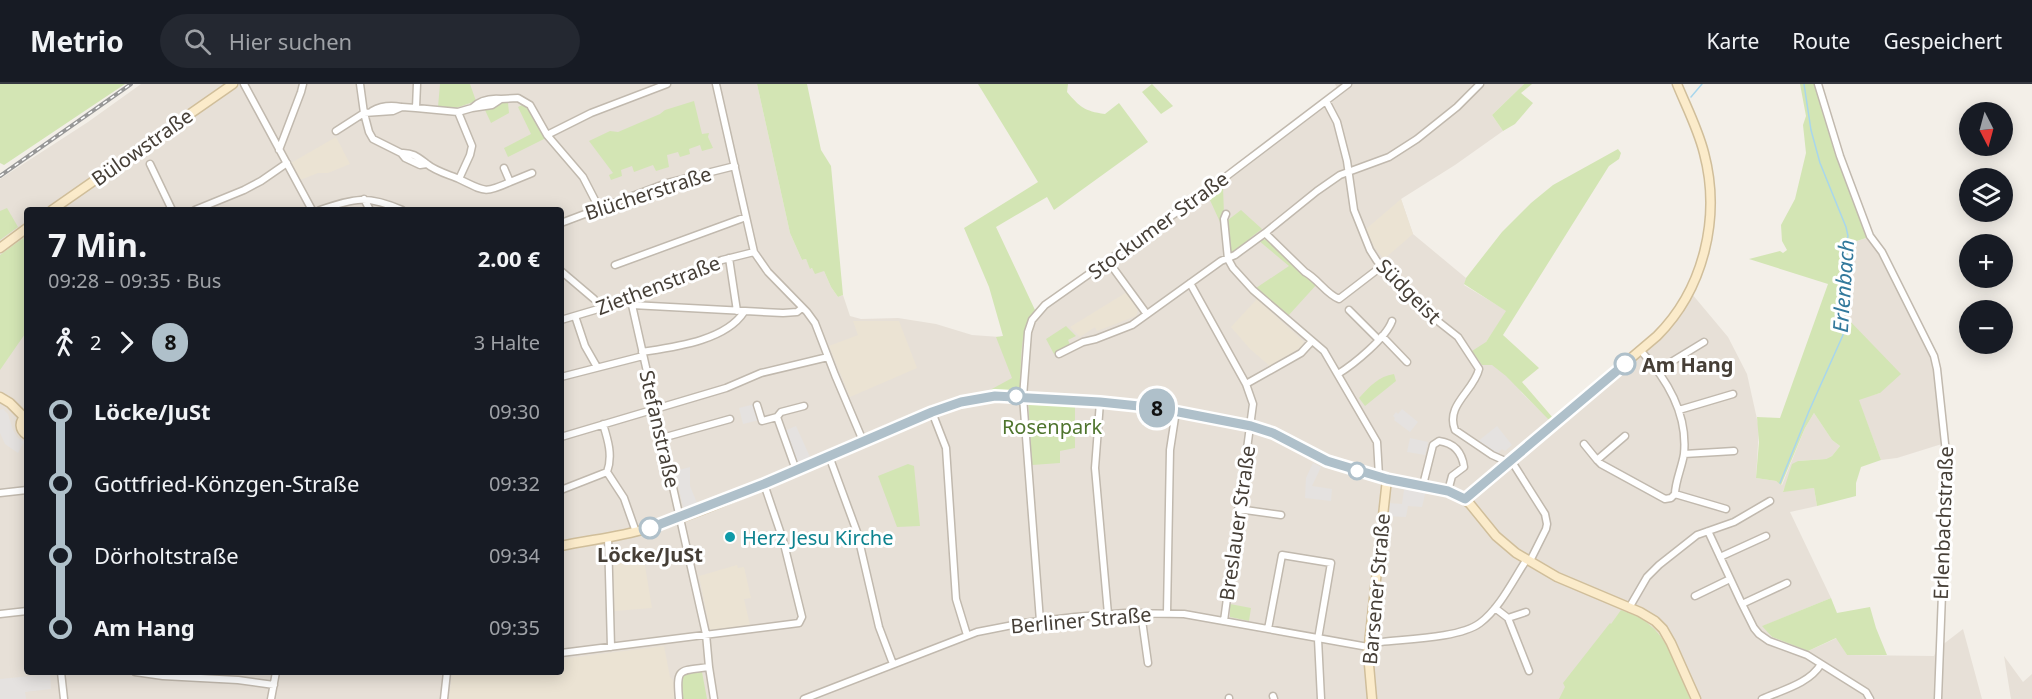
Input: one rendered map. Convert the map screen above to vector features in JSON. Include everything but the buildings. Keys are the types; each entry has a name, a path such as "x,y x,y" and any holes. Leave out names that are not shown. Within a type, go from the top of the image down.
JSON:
{"main road":[{"name":"Bülowstraße","path":"56,207 233,84"},
{"path":"1465,499 1641,351 1665,328 1683,303 1703,256 1709,227 1710,196 1706,161 1701,144 1677,84"},
{"path":"0,248 24,230"},
{"path":"0,397 24,415"},
{"path":"564,545 636,532 681,517 961,402 983,398 1023,397 1100,402 1176,411 1251,426 1273,433 1324,460 1383,478 1448,491 1465,499 1496,536 1528,560 1557,577 1650,618 1663,629 1696,699"},
{"path":"24,418 21,422 21,428 24,432"},
{"name":"Barsener Straße","path":"1372,699 1368,647 1383,478"}],"street":[{"path":"244,84 310,207"},
{"path":"279,150 303,84"},
{"path":"360,84 364,113 373,139 401,153 408,153 423,159 427,164 485,191 494,190 532,173"},
{"path":"416,108 417,84"},
{"path":"547,135 591,113 667,84"},
{"path":"716,84 754,252 768,272 819,330 863,441"},
{"name":"Stockumer Straße","path":"1040,621 1023,397 1026,343 1032,320 1045,305 1211,188 1348,84"},
{"path":"1059,354 1083,342 1132,325 1221,261 1228,259 1265,233 1340,175 1371,165 1402,149 1455,109 1480,84"},
{"name":"Erlenbachstraße","path":"1818,84 1844,166 1870,236 1888,263 1934,356 1938,369 1947,452 1938,699"},
{"path":"336,130 364,113 372,111 380,113 402,107 458,112 492,105 501,99 518,98 527,101 547,135 589,185 599,208"},
{"name":"Südgeist","path":"1326,101 1337,122 1357,219 1370,250 1382,266 1425,311 1458,337 1479,369 1477,377 1458,402 1453,413 1453,426 1480,448 1509,462"},
{"path":"458,112 472,146 459,179"},
{"path":"150,164 171,207"},
{"path":"202,207 244,190 287,164"},
{"name":"Blücherstraße","path":"564,222 667,183 735,166"},
{"path":"504,168 510,182"},
{"path":"328,207 348,200 364,199 392,207"},
{"path":"364,199 368,207"},
{"path":"1226,214 1224,219 1228,259 1240,277 1324,351 1377,442 1383,478"},
{"path":"615,265 746,217"},
{"path":"1265,233 1305,272 1339,299 1382,266"},
{"name":"Ziethenstraße","path":"564,319 630,302 729,258 754,252"},
{"path":"564,376 694,342 724,329 740,318 741,312 729,258"},
{"path":"1108,261 1146,313"},
{"path":"564,274 594,299"},
{"name":"Breslauer Straße","path":"1190,283 1246,384 1253,404 1224,621"},
{"path":"630,302 741,312 793,313 802,308"},
{"name":"Stefanstraße","path":"630,302 706,634 714,699"},
{"path":"1349,310 1407,362"},
{"path":"575,316 585,346 597,367"},
{"path":"1338,374 1352,365 1389,329 1392,321"},
{"path":"1246,384 1301,353 1312,341"},
{"path":"1658,370 1704,342"},
{"path":"1584,444 1606,467 1665,499 1675,494 1684,454 1679,410 1671,390 1658,370 1641,351"},
{"path":"564,436 726,388 761,373 828,357"},
{"path":"1679,410 1733,394"},
{"path":"1100,402 1095,468 1108,614"},
{"path":"757,405 762,421 777,417 781,412 804,406"},
{"path":"1167,613 1170,450 1176,411"},
{"path":"932,412 946,448 956,599 967,635"},
{"path":"777,417 796,470"},
{"path":"662,438 730,419"},
{"path":"603,424 609,444 607,472 624,498 636,532"},
{"path":"1597,460 1625,436"},
{"path":"1424,485 1433,445 1439,441 1448,442 1459,452 1464,467 1452,476 1448,491"},
{"path":"1684,454 1734,451"},
{"path":"829,456 857,532 879,627 893,664"},
{"path":"1381,642 1465,630 1479,624 1495,608 1546,529 1546,518 1521,475 1509,462"},
{"path":"564,489 607,472"},
{"path":"564,653 791,625 801,621 802,616 783,540 764,484"},
{"path":"0,493 24,490"},
{"path":"1675,494 1686,499 1726,508"},
{"path":"1629,608 1647,577 1697,535 1734,522 1770,501"},
{"path":"1238,509 1281,515"},
{"path":"1708,531 1754,628 1764,637 1781,646 1807,655 1866,692 1870,699"},
{"path":"1720,557 1766,536"},
{"path":"608,537 610,647"},
{"path":"1268,629 1282,555 1331,563 1318,639 1321,699"},
{"path":"1695,596 1730,579"},
{"path":"1742,604 1787,583"},
{"path":"1495,608 1508,618 1529,671"},
{"path":"0,614 24,610"},
{"path":"1141,612 1148,663"},
{"path":"1508,618 1526,612"},
{"name":"Berliner Straße","path":"804,699 967,635 1040,621 1108,614 1167,613 1368,647"},
{"path":"1762,699 1806,680 1821,664"},
{"path":"679,699 677,677 681,672 709,667"},
{"path":"61,675 64,699"},
{"path":"156,675 238,680 274,685"},
{"path":"271,699 276,675"},
{"path":"444,699 447,675"}],"shaded area":[{"path":"141,84 757,84 790,233 802,260 806,259 810,268 824,271 838,297 843,295 850,316 861,319 898,318 936,324 972,335 1000,337 1027,326 1032,314 1042,304 1255,152 1337,88 1335,84 1524,84 1492,115 1503,131 1401,199 1413,234 1466,278 1464,285 1507,311 1486,342 1522,393 1550,420 1656,332 1669,317 1687,288 1728,337 1747,374 1759,428 1756,478 1776,481 1782,485 1805,428 1814,413 1832,440 1840,446 1832,456 1826,459 1798,461 1783,491 1814,488 1817,506 1790,512 1831,598 1763,626 1772,637 1808,651 1837,638 1847,655 1934,656 1937,649 1963,629 1982,699 0,699 0,179 88,122"},
{"path":"336,137 350,164 328,173 318,173 300,180 291,163"},
{"path":"1401,199 1413,234 1384,259 1374,247 1366,229"},
{"path":"1869,237 1917,324 1934,362 1945,443 1897,458 1881,460 1858,399 1880,393 1846,317 1848,244"},
{"path":"1127,292 1138,310 1136,316 1097,331 1095,327 1080,337 1070,327"},
{"path":"1257,299 1304,342 1301,348 1271,367 1250,349 1231,327"},
{"path":"853,321 899,321 917,368 850,397 829,346 858,335"},
{"path":"755,404 759,420 743,424 739,408"},
{"path":"3,409 8,414 17,437 24,442 18,453 5,444 0,433 0,410"},
{"path":"1402,409 1418,422 1410,432 1394,420 1393,416"},
{"path":"796,426 810,457 797,463 784,431"},
{"path":"1497,426 1512,445 1505,451 1502,449 1496,455 1477,442"},
{"path":"1410,438 1428,442 1425,455 1407,452"},
{"path":"1313,463 1321,467 1312,486 1332,489 1331,501 1305,498 1306,478"},
{"path":"690,467 690,486 697,503 685,508 675,471"},
{"path":"1404,490 1426,490 1422,507 1408,506 1406,517 1387,516 1388,503 1402,504"},
{"path":"644,560 652,608 614,611 612,564"},
{"path":"737,565 738,568 744,567 751,598 744,599 750,625 710,630 699,576"},
{"path":"664,646 670,677 676,684 677,699 449,699 452,675 564,675 564,659"},
{"path":"2004,656 2023,682 2032,674 2032,699 2011,699"},
{"path":"50,675 51,689 25,692 26,699 0,699 0,679"}],"green space":[{"path":"0,84 125,84 4,165 0,163"},
{"path":"440,84 470,84 476,101 456,108 438,107"},
{"path":"757,84 807,84 821,150 831,166 843,295 838,297 824,271 815,274 806,259 802,260 790,233"},
{"path":"978,84 1068,84 1067,92 1087,110 1105,114 1119,103 1148,142 1054,210 1047,197 996,227 1035,310 1023,338 1020,390 990,390 1012,378 996,337 1003,336 989,287 964,228 1038,182"},
{"path":"1152,84 1173,106 1161,114 1142,92"},
{"path":"1524,84 1532,84 1521,93 1533,103 1515,124 1503,131 1492,115"},
{"path":"1800,84 1815,84 1869,237 1848,244 1846,317 1901,374 1880,393 1859,400 1881,460 1861,467 1856,483 1856,496 1817,506 1814,488 1783,492 1792,464 1798,461 1826,459 1832,456 1840,446 1832,440 1814,413 1805,428 1781,485 1776,481 1756,478 1759,442 1757,417 1780,418 1828,284 1749,259 1780,251 1783,253 1787,250 1782,241 1781,225 1795,199 1806,153 1803,125 1806,116"},
{"path":"694,101 702,134 709,133 708,137 713,148 702,151 700,145 689,149 690,154 680,157 678,152 667,155 669,167 656,171 653,165 634,172 632,166 621,170 622,176 611,180 609,175 613,173 589,141 610,131 618,132 665,110"},
{"path":"501,102 508,103 509,113 491,123 485,110 496,107"},
{"path":"526,103 546,138 508,157 504,148 531,134 518,107"},
{"path":"1618,149 1621,153 1619,159 1609,166 1503,335 1539,368 1522,382 1553,418 1549,420 1506,376 1492,365 1482,365 1472,351 1486,342 1506,311 1464,284 1466,278 1502,232 1531,203 1553,185"},
{"path":"1223,187 1224,214 1220,222 1209,198"},
{"path":"7,208 18,227 0,240 0,211"},
{"path":"1241,210 1262,229 1233,255 1230,253 1228,220"},
{"path":"24,237 24,335 0,370 0,255"},
{"path":"1258,240 1266,240 1318,283 1288,316 1256,288 1289,266"},
{"path":"1066,326 1076,336 1068,340 1071,347 1054,354 1046,339"},
{"path":"1394,374 1396,381 1365,406 1359,398 1379,380"},
{"name":"Rosenpark","path":"1028,399 1075,402 1075,448 1060,451 1060,463 1032,465"},
{"path":"908,464 914,466 920,526 897,527 878,476"},
{"path":"1831,598 1837,613 1870,607 1887,655 1847,655 1836,638 1808,651 1772,637 1762,626"},
{"path":"1230,604 1251,608 1249,621 1230,617"},
{"path":"1621,610 1643,620 1654,629 1668,647 1690,699 1559,699 1565,687 1563,683"},
{"path":"702,672 707,699 681,699 680,679 683,675"}],"waterway":[{"path":"1691,97 1702,84"},
{"name":"Erlenbach","path":"1780,483 1843,335 1848,236 1820,163 1811,130 1804,84"}],"railway":[{"path":"0,176 131,84"}],"bus line":[{"name":"8","path":"650,528 764,484 932,412 961,402 995,396 1158,408 1251,426 1285,438 1311,454 1340,466 1387,479 1448,491 1465,499 1625,364"}],"place":[{"name":"Am Hang","path":"1625,364"},
{"name":"Löcke/JuSt","path":"650,528"},
{"name":"Herz Jesu Kirche","path":"730,537"}]}
